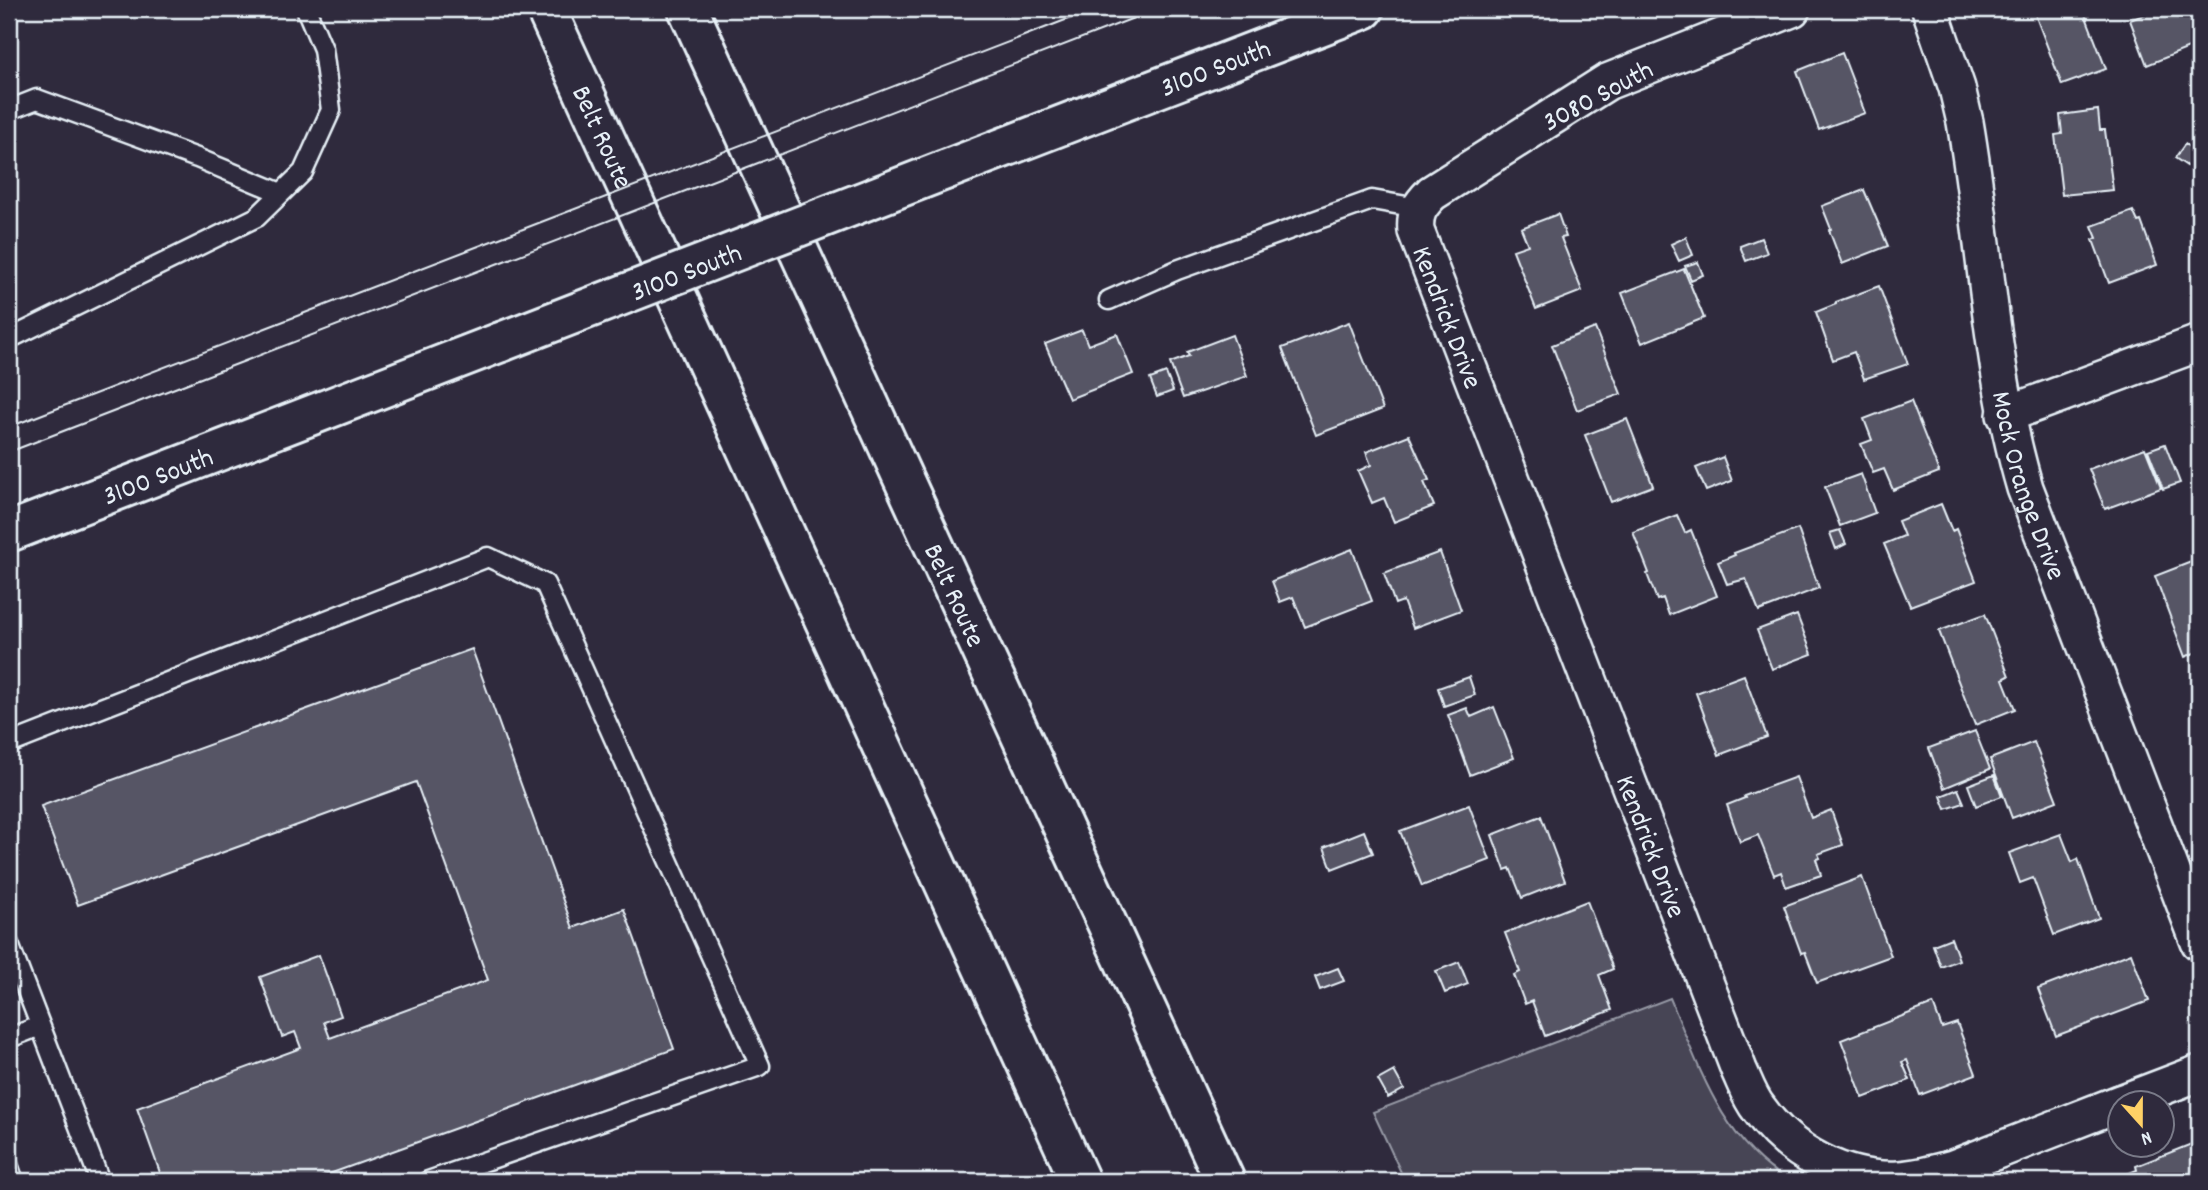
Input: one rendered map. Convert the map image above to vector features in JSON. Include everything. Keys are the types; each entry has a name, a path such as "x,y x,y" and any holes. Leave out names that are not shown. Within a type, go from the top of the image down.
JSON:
{"main road":[{"name":"Belt Route","path":"546,9 1080,1181"},
{"name":"Belt Route","path":"688,9 1225,1181"},
{"name":"3100 South","path":"9,533 1364,9"}],"street":[{"name":"3080 South","path":"1418,208 1442,186 1607,82 1792,9"},
{"name":"Mock Orange Drive","path":"1930,9 1957,88 1965,122 2005,415 2025,488 2199,942"},
{"name":"Kendrick Drive","path":"1418,208 1415,223 1419,239 1739,1070 1758,1108 1792,1145 1815,1159 1840,1171 1867,1177 1898,1179 1924,1176 1952,1168 2106,1109"},
{"path":"2005,415 2199,343"},
{"name":"Kendrick Drive","path":"2160,1088 2199,1073"}],"lane":[{"path":"9,339 257,218 303,172 331,110 323,49 306,9"},
{"path":"9,110 37,99 197,158 281,193"},
{"path":"1109,300 1177,270 1372,200 1418,208"},
{"path":"9,744 488,557 545,584 760,1066 428,1181"},
{"path":"9,944 100,1181"},
{"path":"9,1038 40,1026"}],"path":[{"path":"150,9 162,14"}],"shaded area":[{"path":"1670,998 1702,1075 1729,1123 1746,1145 1789,1181 1405,1181 1373,1112"}],"building":[{"path":"2033,9 2083,9 2106,69 2062,85"},
{"path":"2159,9 2187,9 2199,44 2147,65 2130,20"},
{"path":"1842,53 1865,113 1819,130 1797,71"},
{"path":"2098,110 2100,130 2105,130 2113,190 2062,195 2055,135 2062,134 2060,115"},
{"path":"2185,144 2199,154 2190,168 2175,158"},
{"path":"1864,190 1888,246 1842,264 1822,206"},
{"path":"2133,211 2138,222 2141,221 2157,265 2109,283 2093,240 2097,238 2092,226"},
{"path":"1558,214 1566,237 1561,238 1582,291 1536,309 1513,250 1528,245 1521,228"},
{"path":"1686,237 1693,255 1679,261 1671,244"},
{"path":"1761,238 1767,253 1746,261 1740,246"},
{"path":"1698,262 1703,275 1691,280 1685,266"},
{"path":"1684,269 1704,318 1642,343 1622,293"},
{"path":"1879,286 1908,364 1864,379 1854,352 1833,360 1816,312"},
{"path":"1349,322 1383,409 1316,435 1282,348"},
{"path":"1595,328 1621,394 1577,410 1552,345"},
{"path":"1082,330 1088,345 1117,334 1133,374 1069,399 1045,344"},
{"path":"1232,335 1247,376 1183,398 1170,363 1189,356 1187,352"},
{"path":"1166,373 1173,391 1157,397 1150,379"},
{"path":"1911,401 1939,472 1893,490 1884,469 1873,473 1861,444 1872,440 1864,419"},
{"path":"1627,419 1653,486 1611,502 1585,435"},
{"path":"1409,435 1429,480 1424,482 1434,506 1394,522 1384,498 1372,503 1358,471 1371,465 1366,452"},
{"path":"2165,444 2180,483 2163,489 2148,450"},
{"path":"2145,448 2161,488 2105,509 2089,469"},
{"path":"1723,457 1732,481 1706,491 1696,468"},
{"path":"1861,474 1875,513 1840,526 1825,487"},
{"path":"1941,504 1952,531 1956,529 1976,581 1910,606 1884,544 1904,536 1898,521"},
{"path":"1677,515 1685,533 1691,530 1717,596 1669,615 1663,598 1657,600 1633,532"},
{"path":"1798,529 1819,588 1759,611 1746,579 1727,584 1718,562 1735,555 1734,553"},
{"path":"1840,530 1846,544 1836,549 1830,533"},
{"path":"1352,549 1372,601 1305,627 1293,597 1280,602 1272,581"},
{"path":"1440,552 1461,610 1413,628 1403,601 1395,604 1384,573"},
{"path":"2199,559 2199,651 2185,657 2155,576"},
{"path":"1985,614 2009,676 2003,679 2015,709 1975,725 1939,631"},
{"path":"1797,615 1812,654 1772,669 1757,630"},
{"path":"472,649 573,928 624,909 674,1049 310,1181 163,1181 137,1108 301,1048 295,1032 282,1037 260,977 319,955 341,1016 324,1022 330,1038 488,980 416,782 78,905 41,806"},
{"path":"1744,675 1767,737 1719,755 1696,693"},
{"path":"1469,677 1475,695 1444,706 1438,688"},
{"path":"1494,707 1514,758 1470,775 1448,715 1467,708 1471,717"},
{"path":"1975,731 1990,769 1944,788 1929,748"},
{"path":"2034,742 2057,801 2012,818 1990,759"},
{"path":"1994,775 2002,796 1976,806 1968,785"},
{"path":"1796,777 1811,818 1831,810 1843,845 1818,854 1820,858 1816,859 1821,875 1786,887 1781,872 1774,875 1758,835 1740,842 1727,805"},
{"path":"1958,789 1964,803 1946,809 1941,796"},
{"path":"1469,805 1490,860 1422,886 1400,831"},
{"path":"1541,816 1565,881 1522,898 1510,868 1505,870 1492,835"},
{"path":"1364,831 1373,853 1332,869 1324,847"},
{"path":"2061,834 2072,862 2078,859 2099,918 2054,935 2033,878 2020,883 2009,853"},
{"path":"1862,877 1891,956 1817,983 1805,952 1801,953 1784,906"},
{"path":"1587,901 1613,969 1599,975 1612,1010 1545,1036 1532,1001 1525,1004 1514,975 1520,972 1505,933"},
{"path":"1951,938 1959,960 1941,967 1933,945"},
{"path":"2131,953 2149,1001 2056,1036 2038,989"},
{"path":"1459,962 1468,984 1445,993 1436,971"},
{"path":"1338,968 1344,981 1320,990 1315,977"},
{"path":"1933,1004 1942,1028 1957,1023 1976,1074 1920,1095 1907,1060 1902,1062 1910,1080 1863,1098 1841,1040"},
{"path":"1394,1071 1404,1089 1388,1098 1378,1080"},
{"path":"2194,1143 2199,1156 2199,1181 2109,1181 2137,1170 2136,1166 2156,1158 2176,1158 2176,1150"},
{"path":"9,1149 14,1150 25,1181 9,1181"}],"tram line":[{"path":"9,427 1094,9"},
{"path":"9,452 1157,9"}]}
